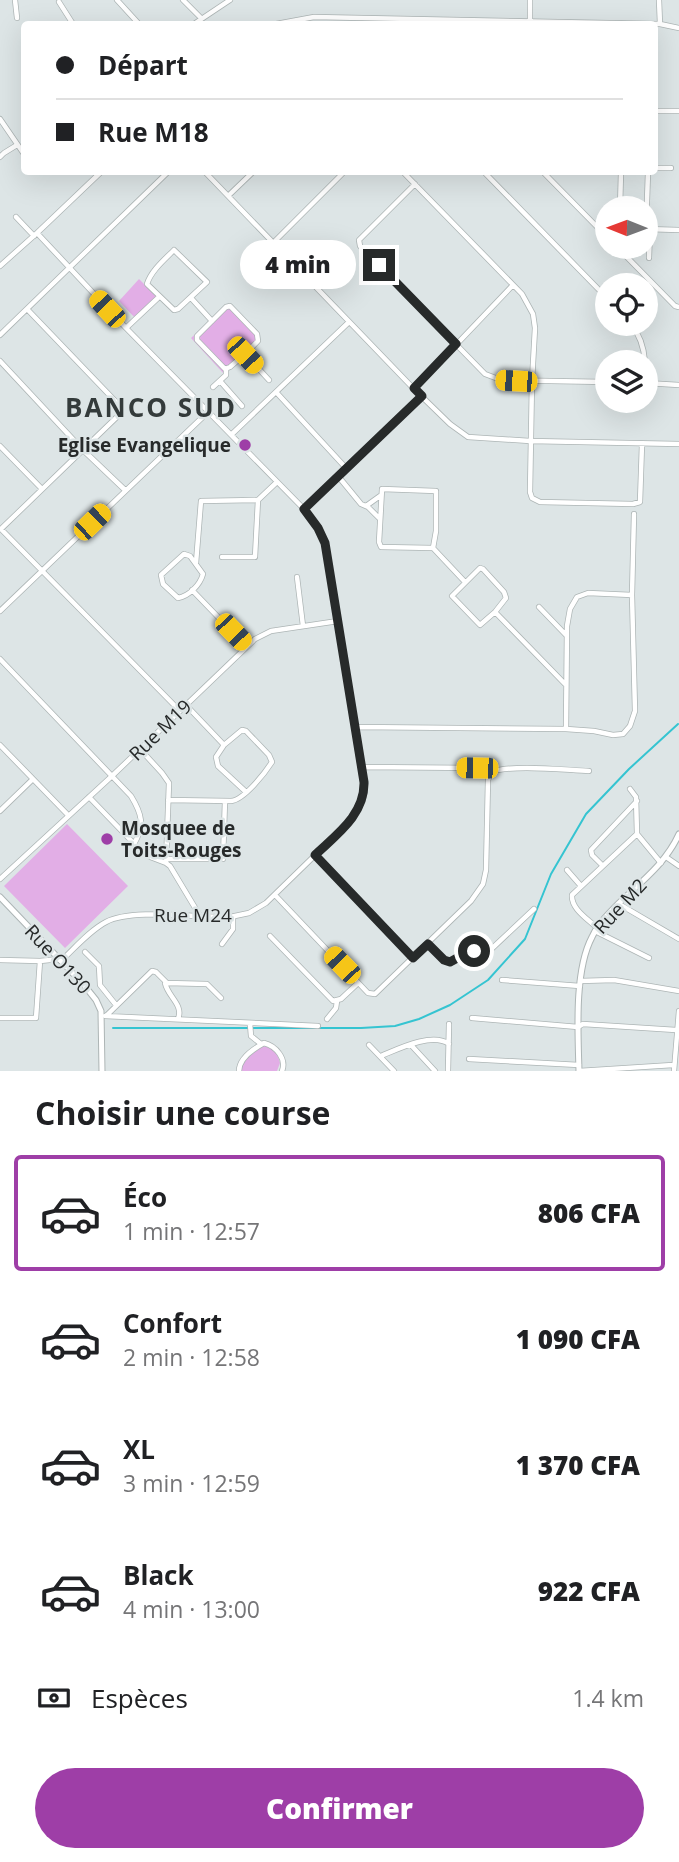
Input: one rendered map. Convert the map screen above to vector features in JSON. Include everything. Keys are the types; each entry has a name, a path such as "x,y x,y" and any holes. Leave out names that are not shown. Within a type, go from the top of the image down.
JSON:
{"street":[{"path":"15,0 17,18"},
{"path":"117,0 136,21"},
{"path":"183,0 201,18"},
{"path":"198,21 230,0"},
{"path":"292,21 314,17 530,21 530,0"},
{"path":"659,0 660,24 679,28"},
{"path":"59,2 71,21"},
{"path":"658,111 679,111"},
{"path":"0,119 21,150"},
{"path":"0,157 17,145"},
{"path":"658,168 671,168"},
{"path":"0,266 97,175"},
{"path":"0,335 165,175"},
{"path":"208,175 414,388 450,424 468,437 679,444"},
{"path":"228,196 250,175"},
{"path":"273,243 341,175"},
{"path":"406,175 522,294 533,314 535,328 530,441 532,498 540,502 640,502 642,443"},
{"path":"487,175 595,286"},
{"path":"546,175 595,225"},
{"path":"620,196 621,175"},
{"path":"648,175 648,196"},
{"path":"415,184 359,240 360,246 485,374 500,380 595,382"},
{"name":"Rue M24","path":"16,217 304,509 323,536 364,789 359,808 344,827 259,908 233,917 140,915 113,919 95,930 60,960"},
{"path":"658,229 679,230"},
{"path":"175,250 207,282 191,298 174,310 148,284 155,270 175,250"},
{"path":"629,259 679,307"},
{"path":"414,388 513,285"},
{"path":"126,328 159,297"},
{"path":"191,298 212,321"},
{"path":"213,387 227,374 226,370 197,340 197,335 229,305 258,337 258,341 226,370"},
{"path":"27,309 122,410 1,528 180,711"},
{"path":"231,435 349,322"},
{"path":"245,355 269,380"},
{"path":"0,361 82,449 125,490"},
{"path":"220,381 242,406"},
{"path":"658,384 679,385"},
{"path":"276,392 346,468"},
{"path":"304,509 422,396"},
{"path":"0,611 208,412"},
{"path":"0,446 41,489"},
{"path":"338,476 361,504 380,519"},
{"path":"196,563 201,501 258,500 277,482"},
{"path":"366,506 384,489 436,491 436,531 433,548"},
{"path":"380,495 381,547 433,548 465,582"},
{"path":"222,557 255,557 258,500"},
{"path":"356,727 566,729 618,736 623,734 630,726 635,710 632,595 634,514"},
{"path":"184,554 196,563 204,574 201,581 181,598 175,597 163,584 161,575 184,554"},
{"path":"480,568 506,595 505,601 495,612 483,624 478,624 452,596 480,568"},
{"path":"297,577 303,626"},
{"path":"192,590 246,646"},
{"path":"566,729 566,635 570,609 577,597 589,593 632,595"},
{"path":"539,607 566,635"},
{"path":"495,612 566,685"},
{"name":"Rue M19","path":"0,879 255,639 271,631 338,621"},
{"path":"0,659 131,796 141,816 141,831 134,844"},
{"path":"186,705 224,745"},
{"path":"168,800 237,800 246,792 270,765 271,758 244,730 224,745 216,757 217,764 246,792"},
{"path":"1,748 68,815"},
{"path":"140,749 168,780 167,861 200,917"},
{"path":"362,766 477,768"},
{"path":"275,895 368,993 375,994 471,901 484,884 488,780 491,772 501,769 536,768 589,771"},
{"path":"0,811 33,779"},
{"path":"630,789 637,801 637,834 664,860 679,866"},
{"path":"89,797 145,855 167,861 223,859 225,801"},
{"path":"603,866 592,855 591,850 637,801"},
{"path":"637,834 572,895 572,903 596,929 649,958"},
{"name":"Rue M2","path":"579,1069 578,1027 584,956 596,929 664,860 679,834"},
{"path":"315,855 413,958"},
{"path":"567,870 581,886"},
{"name":"Rue O130","path":"0,897 96,1000 104,1017 102,1071"},
{"path":"619,904 679,939"},
{"path":"428,944 446,962 453,962 472,950 482,955 534,909"},
{"path":"222,944 231,933 233,917"},
{"path":"270,936 330,998 337,1001"},
{"path":"85,952 98,964 100,985 116,1005"},
{"path":"0,960 60,960"},
{"path":"0,1018 36,1018 40,961"},
{"path":"104,1017 152,971 165,982 170,996 178,1006 181,1012 178,1020"},
{"path":"502,980 580,983 614,981 679,991"},
{"path":"165,982 207,984 221,998"},
{"path":"327,1018 336,1008 337,1001 358,983"},
{"path":"469,1059 579,1069 673,1068 679,1011"},
{"path":"104,1017 250,1027 318,1026"},
{"path":"472,1018 578,1027 583,1024 676,1030"},
{"path":"448,1071 449,1024"},
{"path":"250,1027 251,1036 261,1044 271,1045 281,1055 285,1064 282,1071"},
{"path":"380,1056 432,1039 444,1040 449,1044"},
{"path":"239,1071 242,1059 261,1044"},
{"path":"369,1045 394,1071"},
{"path":"411,1045 435,1071"}],"shaded area":[{"path":"139,279 157,297 136,319 119,301"},
{"path":"227,305 260,340 224,374 191,338"},
{"path":"67,824 128,886 65,948 4,886"},
{"path":"261,1046 276,1053 280,1063 277,1071 242,1071 244,1059"}],"waterway":[{"path":"113,1028 395,1026 450,1005 488,980 525,939 551,874 586,814 678,724"}],"place":[{"name":"Eglise Evangelique","path":"245,445"},
{"name":"Mosquee de Toits-Rouges","path":"107,839"}],"district":[{"name":"BANCO SUD","path":"151,407"}],"route":[{"path":"379,265 456,344 414,388 422,396 304,509 325,543 364,782 364,796 354,815 315,855 413,958 428,944 446,962 453,962 474,951"}]}
